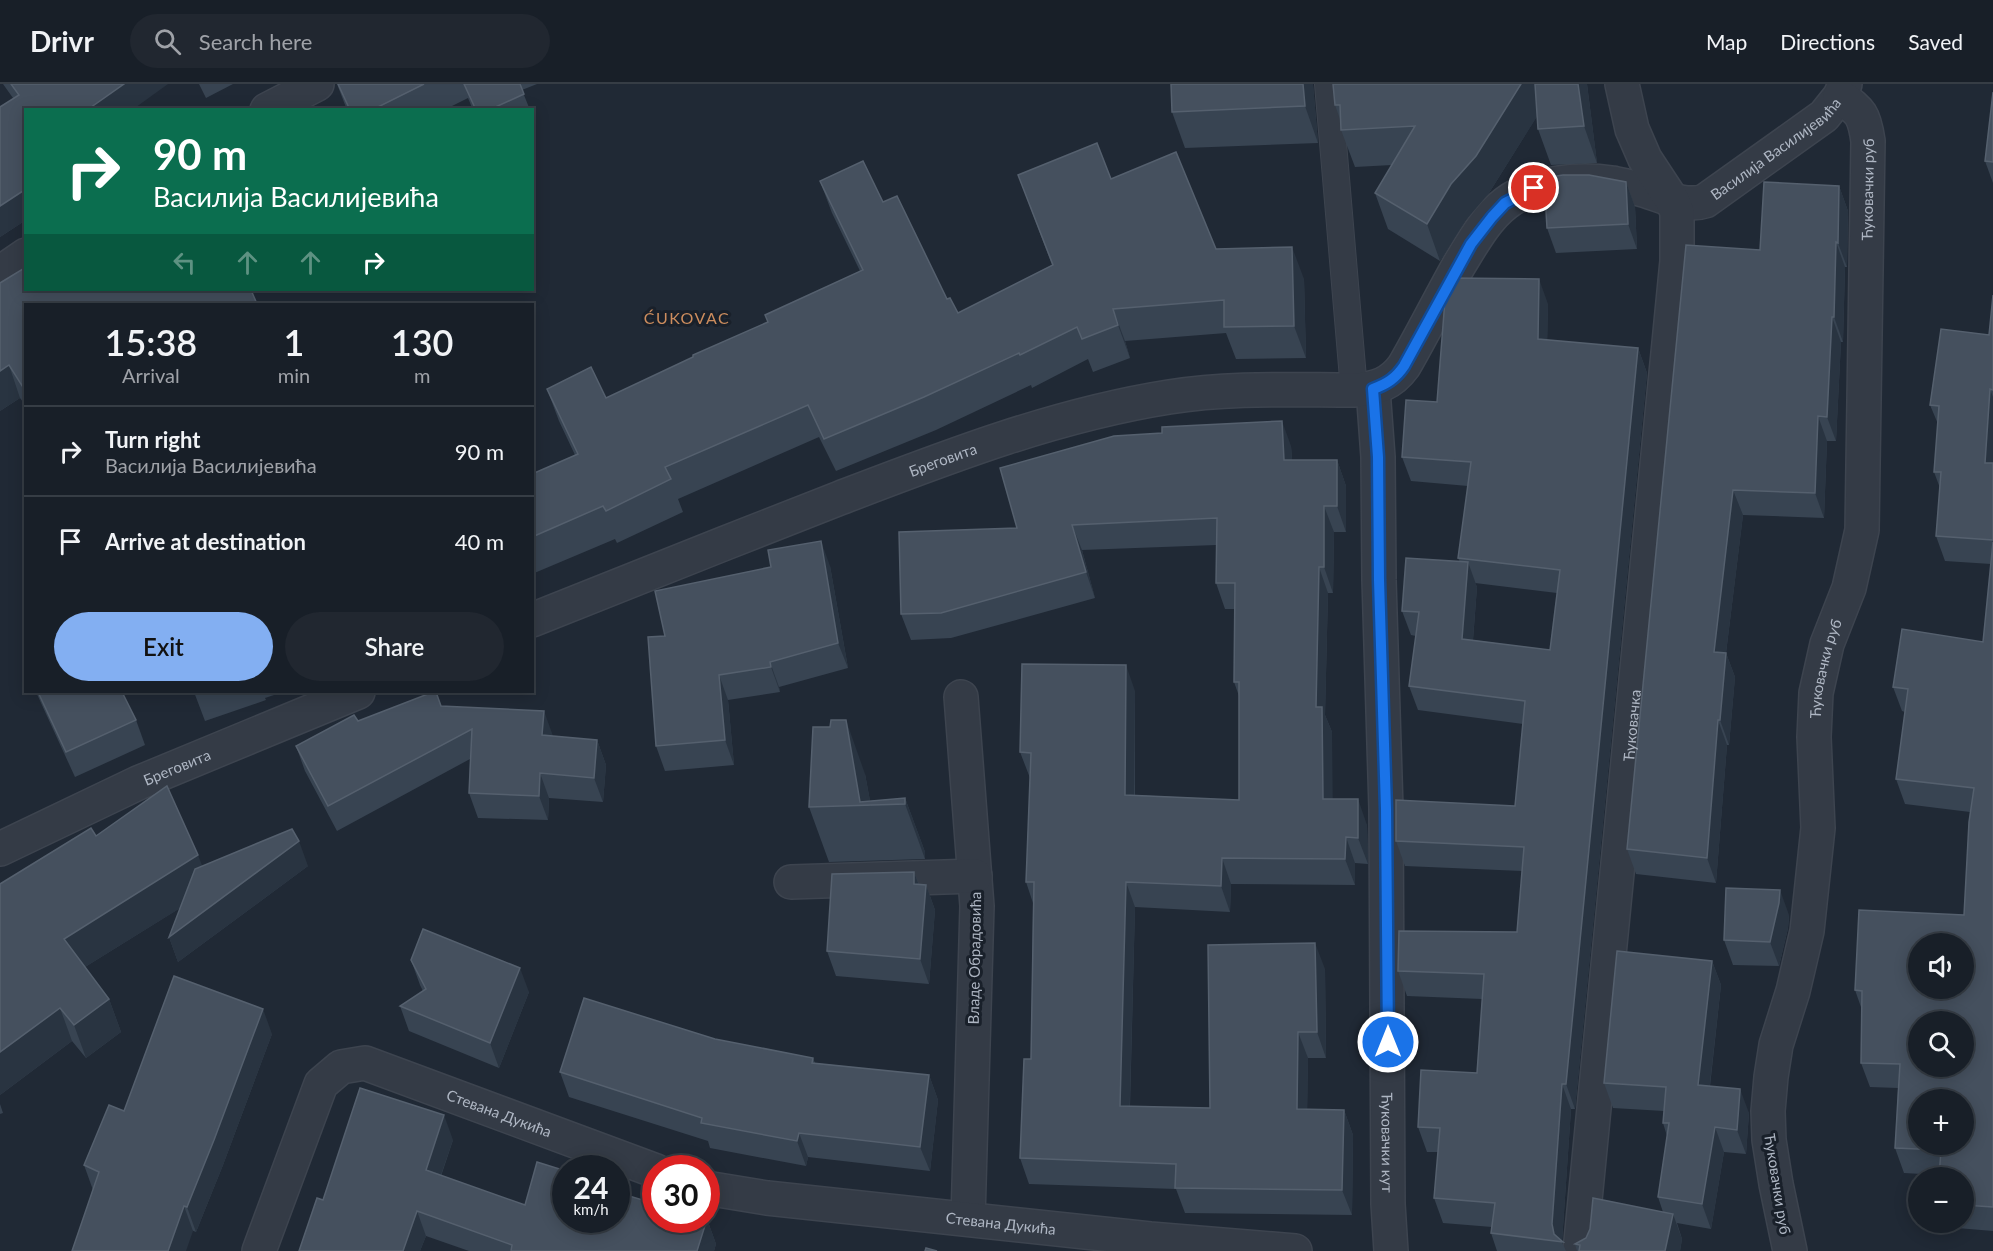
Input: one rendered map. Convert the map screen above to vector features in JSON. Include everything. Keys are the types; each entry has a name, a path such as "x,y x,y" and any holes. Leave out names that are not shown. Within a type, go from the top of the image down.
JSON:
{"street":[{"path":"271,108 317,84"},
{"path":"1622,84 1632,129 1645,159 1672,200"},
{"name":"Василија Василијевића","path":"1364,389 1384,385 1397,376 1471,244 1505,203 1534,188 1553,184 1583,183 1610,183 1644,190 1672,200 1698,203 1715,195 1824,116 1842,90"},
{"name":"Ћуковачки руб","path":"1790,1251 1769,1140 1768,1111 1771,1077 1776,1045 1793,991 1808,921 1818,828 1814,738 1816,693 1827,644 1849,588 1862,530 1868,141 1866,124 1860,112 1842,90"},
{"name":"Ћуковачка","path":"1580,1251 1677,261 1677,212 1672,200"},
{"path":"0,273 24,256"},
{"name":"Бреговита","path":"534,619 923,466 1014,435 1109,408 1230,389 1364,389"},
{"name":"Ћуковачки кут","path":"1364,389 1378,457 1386,809 1388,1204 1391,1251"},
{"name":"Бреговита","path":"0,849 138,783 356,693"},
{"name":"Владе Обрадовића","path":"961,697 977,906 968,1219"},
{"path":"790,882 975,876"},
{"name":"Стевана Дукића","path":"259,1251 321,1084 341,1067 365,1063 642,1166"},
{"name":"Стевана Дукића","path":"720,1190 767,1198 1150,1239 1295,1251"}],"lane":[{"path":"1328,84 1364,389"}],"building":[{"path":"11,84 124,84 90,108 24,108 24,190 0,206 0,107 19,95"},
{"path":"338,84 424,84 376,108 349,108"},
{"path":"464,84 520,84 524,94 493,108 475,108"},
{"path":"1171,84 1303,84 1305,106 1172,112"},
{"path":"1333,84 1521,84 1476,156 1451,184 1427,224 1375,193 1415,126 1341,130 1340,105 1335,105"},
{"path":"1535,84 1578,84 1584,126 1538,129"},
{"path":"1993,92 1993,162 1985,161"},
{"path":"1097,143 1111,179 1176,152 1216,249 1292,247 1294,326 1224,327 1224,300 1113,309 1118,325 1082,339 1077,327 1020,355 1019,353 924,397 824,439 808,405 665,467 671,479 606,511 603,506 534,536 534,473 578,454 547,389 591,367 606,398 693,355 768,322 765,315 863,270 820,181 863,161 883,202 897,196 947,299 950,298 958,313 1053,265 1018,175"},
{"path":"1589,175 1626,182 1628,224 1547,228 1544,178"},
{"path":"1764,182 1839,186 1838,243 1836,242 1834,317 1832,317 1827,417 1818,416 1815,493 1733,490 1714,652 1726,653 1707,858 1627,849 1686,245 1760,250"},
{"path":"24,268 24,291 251,291 257,303 24,303 24,389 9,365 0,371 0,283"},
{"path":"1451,278 1539,279 1538,339 1638,348 1566,1084 1562,1084 1552,1224 1554,1234 1563,1242 1491,1233 1495,1203 1434,1198 1440,1128 1418,1127 1421,1070 1477,1073 1484,974 1398,971 1399,931 1517,932 1524,847 1396,841 1396,800 1515,806 1525,701 1409,686 1419,612 1402,611 1406,558 1468,562 1462,639 1550,650 1560,570 1458,558 1471,462 1402,457 1406,400 1437,402 1446,287"},
{"path":"1993,295 1993,390 1990,389 1985,463 1993,463 1993,540 1936,536 1941,472 1934,472 1939,406 1930,405 1941,329 1989,335"},
{"path":"1282,421 1284,460 1337,460 1337,506 1324,506 1324,567 1319,567 1316,707 1322,707 1323,799 1358,799 1358,838 1346,837 1345,859 1222,858 1221,886 1126,882 1120,1106 1210,1108 1208,945 1315,943 1317,1032 1298,1032 1297,1109 1344,1110 1342,1190 1175,1188 1176,1164 1020,1158 1024,1059 1031,1059 1034,882 1026,882 1031,753 1020,752 1022,664 1126,665 1125,795 1239,800 1239,682 1234,682 1235,583 1216,583 1217,518 1072,525 1086,572 941,613 901,614 899,532 1017,528 1000,468 1114,436 1162,433 1162,427"},
{"path":"821,541 838,643 770,662 771,667 719,675 725,740 656,746 648,637 665,636 655,591 771,567 768,550"},
{"path":"1993,542 1993,1207 1974,1206 1974,1167 1940,1167 1941,1155 1974,1155 1974,1089 1908,1089 1908,1149 1895,1148 1900,1064 1861,1063 1862,991 1855,990 1859,910 1964,915 1969,822 1974,788 1896,779 1908,689 1893,687 1902,629 1983,642"},
{"path":"38,693 122,693 136,720 66,752"},
{"path":"430,693 436,693 441,706 544,711 542,735 597,740 594,778 540,773 539,796 469,793 472,729 328,806 296,746 354,715 358,721"},
{"path":"831,720 846,720 860,802 905,798 905,804 809,807 813,727 830,727"},
{"path":"167,786 198,855 64,939 109,999 74,1025 60,1008 0,1052 0,884 91,828 96,836"},
{"path":"292,829 299,841 169,937 195,869"},
{"path":"914,872 914,884 926,885 920,959 827,951 832,874"},
{"path":"1726,888 1780,890 1770,942 1724,940"},
{"path":"423,929 520,968 490,1043 400,1006 426,989 411,960"},
{"path":"1617,951 1712,961 1698,1085 1740,1089 1740,1091 1737,1130 1715,1127 1702,1204 1658,1197 1669,1123 1663,1123 1666,1087 1604,1083"},
{"path":"174,976 263,1009 214,1140 187,1207 184,1206 168,1251 72,1251 99,1172 84,1165 109,1105 124,1111"},
{"path":"584,998 715,1039 813,1058 812,1063 929,1075 920,1147 799,1133 797,1141 701,1123 702,1118 560,1072"},
{"path":"360,1088 444,1115 426,1170 525,1205 537,1162 552,1167 552,1233 630,1233 630,1196 642,1200 642,1233 703,1233 697,1251 511,1251 512,1245 417,1211 403,1251 299,1251 317,1198 323,1200"},
{"path":"1593,1198 1673,1214 1665,1251 1579,1251 1580,1245 1575,1244 1586,1238 1590,1229"}],"district":[{"name":"ĆUKOVAC","path":"687,317"}],"route":[{"path":"1388,1042 1386,809 1378,457 1373,389 1397,376 1404,366 1471,244 1492,217 1505,203 1534,188"}]}
